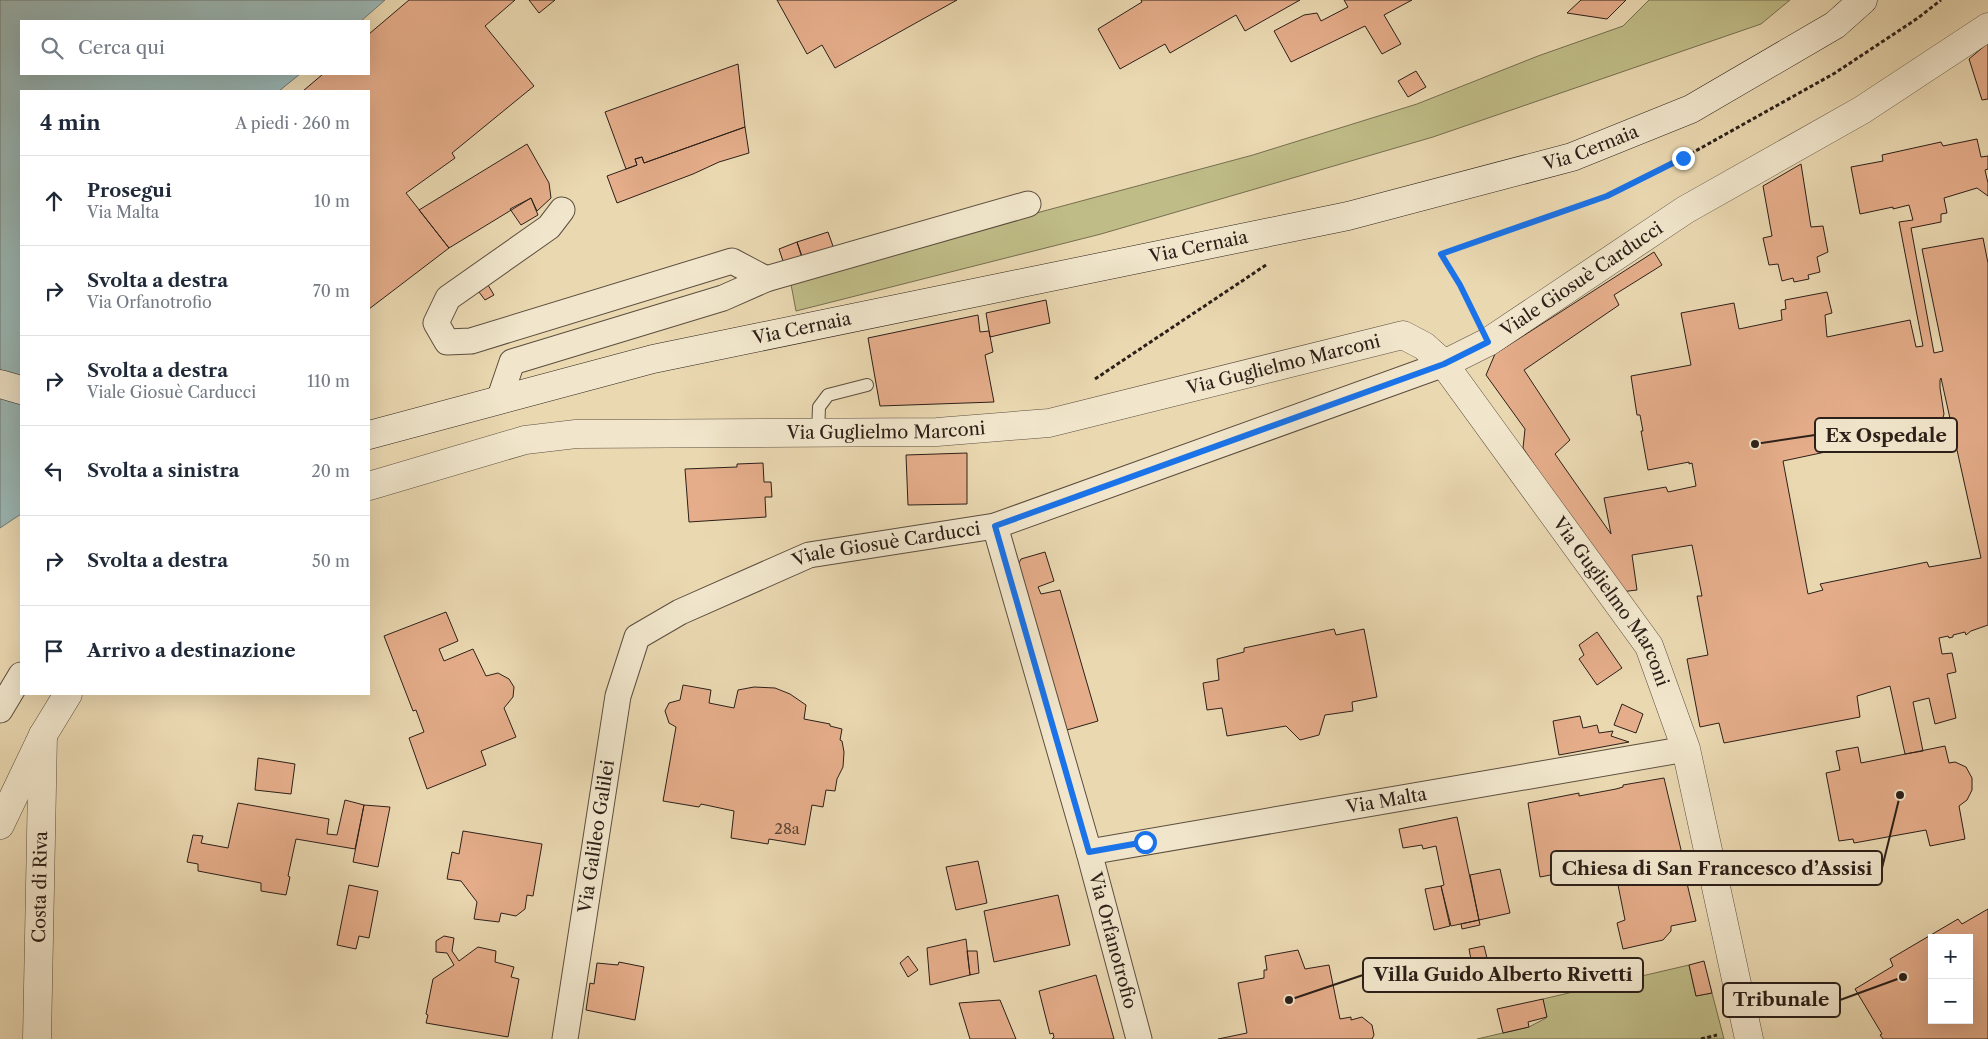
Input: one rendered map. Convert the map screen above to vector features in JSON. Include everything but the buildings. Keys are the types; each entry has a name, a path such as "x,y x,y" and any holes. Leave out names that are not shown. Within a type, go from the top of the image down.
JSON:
{"street":[{"name":"Via Cernaia","path":"370,435 653,359 1348,216 1572,157 1691,109 1835,25 1862,0"},
{"name":"Viale Giosuè Carducci","path":"637,637 680,612 809,555 995,526 1444,364 1488,342 1685,210 1862,110 1988,27"},
{"path":"499,400 512,362 723,298 766,279 1028,204"},
{"path":"562,210 548,227 448,298 436,323 447,342 471,341 732,261 766,279"},
{"name":"Via Guglielmo Marconi","path":"370,486 525,440 576,434 938,432 1049,423 1403,335 1424,346 1444,364 1650,646 1686,750 1749,1039"},
{"path":"0,384 20,390"},
{"name":"Via Orfanotrofio","path":"995,526 1089,852 1139,1039"},
{"name":"Via Galileo Galilei","path":"565,1039 618,696 637,637"},
{"path":"0,710 20,676"},
{"path":"0,825 43,735 67,695"},
{"name":"Costa di Riva","path":"37,1039 43,735"},
{"name":"Via Malta","path":"1089,852 1686,750"}],"lane":[{"path":"818,434 819,407 828,395 867,385"}],"path":[{"path":"1488,342 1460,285 1441,254 1607,196 1683,158 1835,73 1918,18 1941,0"},
{"path":"1105,372 1268,264"}],"shaded area":[{"path":"1649,0 1790,0 1761,24 1433,137 1101,234 796,311 790,279 1253,155 1417,104 1538,56 1623,26"},
{"path":"1689,965 1696,996 1712,993 1724,1039 1477,1039 1529,1027 1546,1018 1543,999"}],"water":[{"path":"0,0 385,0 362,20 20,20 20,75 299,75 280,90 20,90 20,515 0,528"}],"place":[{"name":"Ex Ospedale","path":"1755,444"},
{"name":"Chiesa di San Francesco d’Assisi","path":"1900,795"},
{"name":"Tribunale","path":"1903,977"},
{"name":"Villa Guido Alberto Rivetti","path":"1289,1000"}],"route":[{"path":"1145,842 1089,852 995,526 1444,364 1488,342 1460,285 1441,254 1607,196 1683,158"}]}
